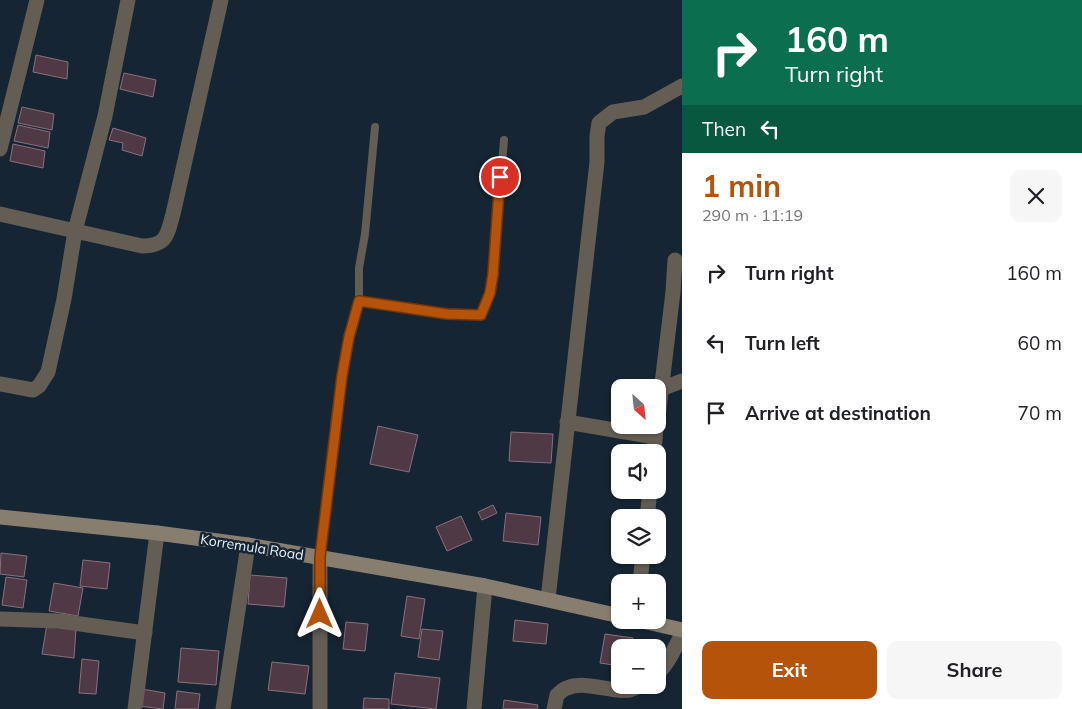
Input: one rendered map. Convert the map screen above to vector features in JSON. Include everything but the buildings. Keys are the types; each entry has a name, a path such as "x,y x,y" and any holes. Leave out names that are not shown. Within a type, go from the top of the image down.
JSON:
{"street":[{"path":"0,148 37,0"},
{"path":"0,384 33,390 39,386 48,372 64,299 75,231 105,116 128,0"},
{"path":"0,214 142,246 154,246 164,238 173,214 222,0"},
{"path":"548,599 597,162 599,123 613,112 644,108 682,86"},
{"path":"663,379 678,290 675,260"},
{"path":"666,387 682,381"},
{"path":"567,422 611,426"},
{"name":"Korremula Road","path":"0,517 157,533 248,545 485,586 611,614"},
{"path":"135,709 157,533"},
{"path":"223,709 248,545"},
{"path":"320,557 320,709"},
{"path":"474,709 485,586"},
{"path":"0,619 59,620 145,633"},
{"path":"666,626 682,630"},
{"path":"666,663 682,634"},
{"path":"554,709 557,695 566,688 596,686 611,690"}],"lane":[{"path":"320,557 342,376 349,337 359,301 359,268 376,127"},
{"path":"359,301 447,314 481,315 490,293 493,274 504,140"}],"route":[{"path":"320,614 320,557 342,376 349,337 359,301 447,314 481,315 490,293 493,274 500,177"}]}
